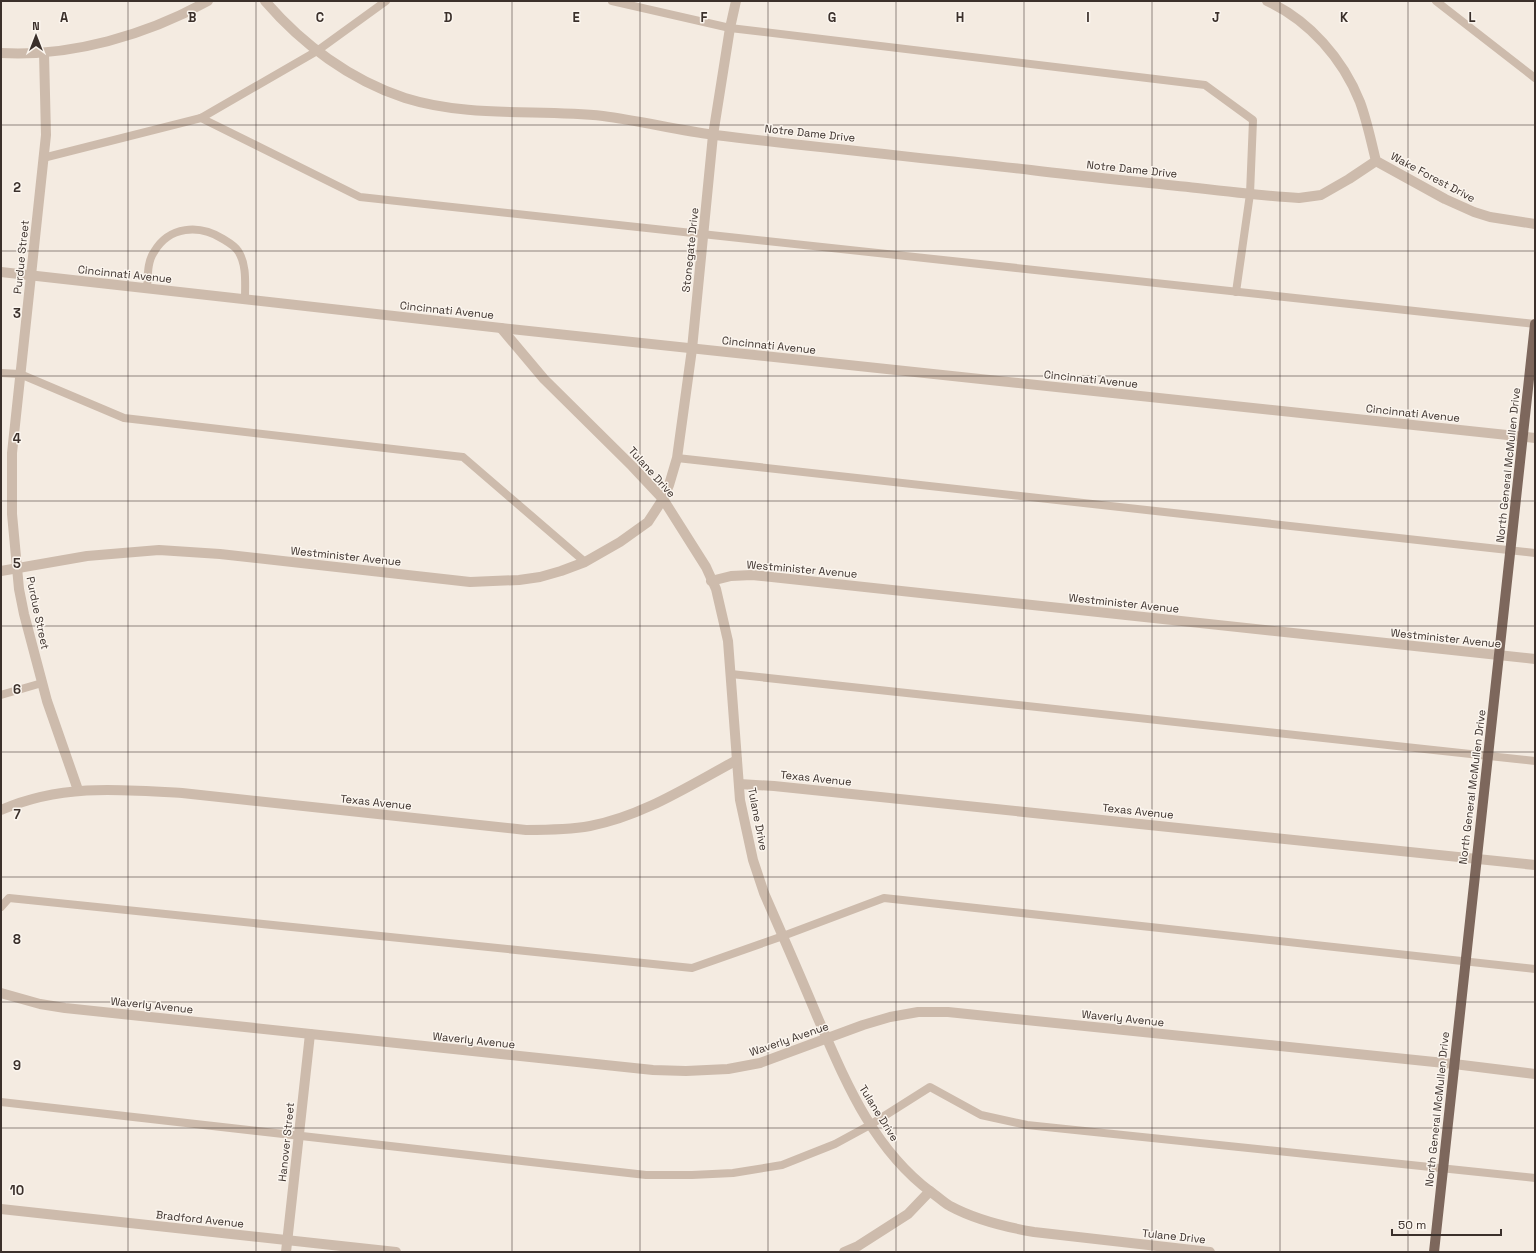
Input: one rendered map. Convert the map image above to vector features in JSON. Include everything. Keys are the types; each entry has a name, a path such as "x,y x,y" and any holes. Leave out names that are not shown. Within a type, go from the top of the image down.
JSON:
{"main road":[{"name":"North General McMullen Drive","path":"1434,1252 1535,324"}],"street":[{"path":"1,53 44,53 73,48 140,32 185,14 208,1"},
{"name":"Notre Dame Drive","path":"264,1 285,24 317,51 362,79 406,98 441,107 471,110 604,116 713,135 1250,194 1299,198 1320,194 1349,179 1376,161"},
{"name":"Stonegate Drive","path":"663,499 670,485 677,458 692,348 713,135 730,28 736,1"},
{"name":"Wake Forest Drive","path":"1267,1 1304,24 1323,42 1343,68 1360,104 1376,161 1459,206 1490,217 1535,224"},
{"name":"Purdue Street","path":"44,53 46,135 12,453 12,514 19,589 24,614 42,683 78,790"},
{"name":"Cincinnati Avenue","path":"1,272 501,328 1535,438"},
{"name":"Tulane Drive","path":"501,328 544,379 663,499 706,567 716,589 728,641 740,800 753,860 764,893 856,1101 882,1144 905,1170 949,1206 980,1219 1005,1227 1087,1239 1210,1252"},
{"name":"Westminister Avenue","path":"1,571 87,556 158,550 220,554 470,582 519,580 540,577 585,562 620,542 648,522 663,499"},
{"name":"Westminister Avenue","path":"711,580 731,576 752,575 1535,659"},
{"name":"Texas Avenue","path":"1,810 44,795 78,790 107,789 182,793 526,830 556,830 591,826 622,817 650,806 737,760"},
{"name":"Texas Avenue","path":"739,784 774,786 1535,865"},
{"name":"Waverly Avenue","path":"1,993 40,1004 66,1008 604,1066 686,1071 728,1069 760,1063 828,1039 862,1025 890,1017 918,1012 948,1012 1454,1064 1535,1074"},
{"name":"Hanover Street","path":"286,1252 310,1034"},
{"path":"844,1252 858,1246 908,1214 930,1191"},
{"name":"Bradford Avenue","path":"1,1209 396,1252"}],"lane":[{"path":"43,158 201,118 317,51 386,1"},
{"path":"612,1 730,28 1205,85 1253,120 1250,194 1236,292"},
{"path":"1436,1 1535,78"},
{"path":"201,118 360,197 1535,324"},
{"path":"148,288 149,263 153,252 170,235 179,230 191,229 204,231 218,236 238,250 245,273 245,299"},
{"path":"1,373 20,374 124,418 463,457 585,562"},
{"path":"677,458 1535,553"},
{"path":"731,674 1535,761"},
{"path":"1,696 42,683"},
{"path":"1,907 9,898 692,968 884,898 1535,969"},
{"path":"1,1102 646,1175 692,1176 734,1173 782,1165 835,1144 870,1125 930,1087 981,1115 1027,1125 1535,1178"}]}
